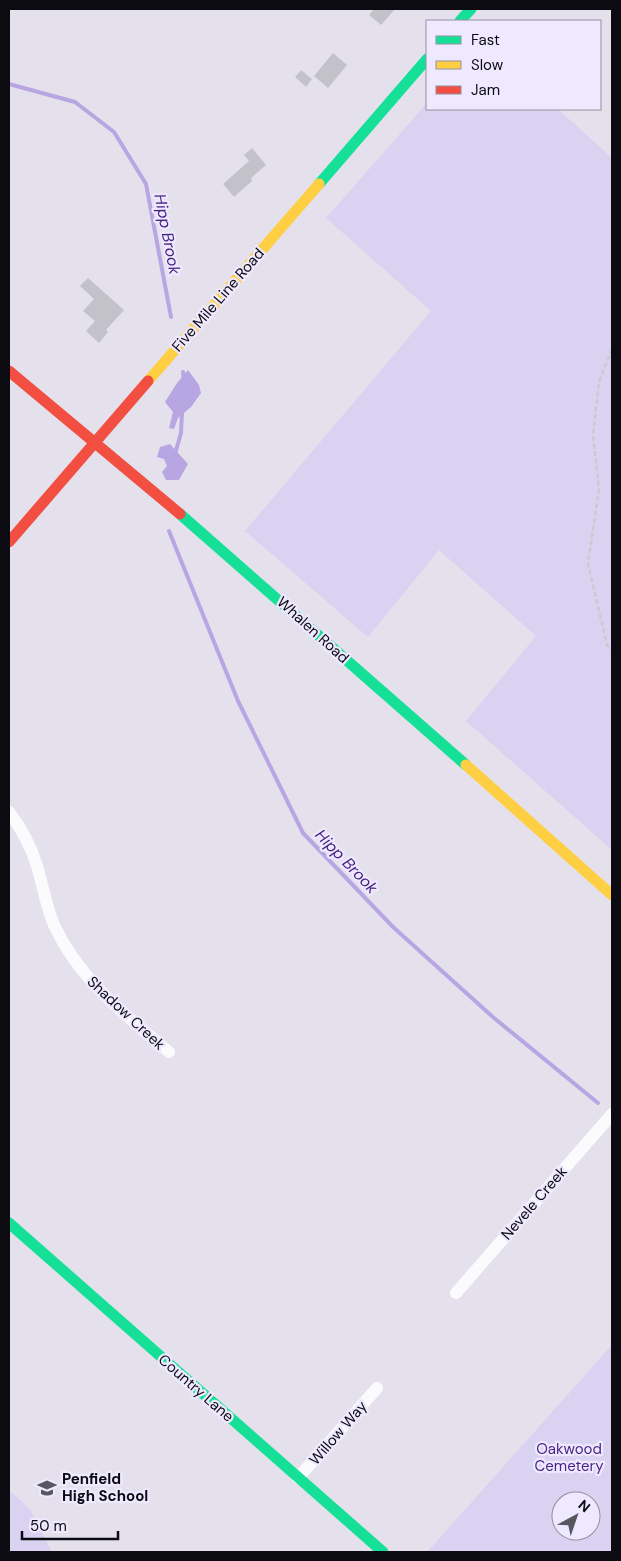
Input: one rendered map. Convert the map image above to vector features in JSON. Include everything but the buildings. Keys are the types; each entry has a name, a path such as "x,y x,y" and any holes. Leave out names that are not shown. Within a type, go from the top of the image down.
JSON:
{"street":[{"path":"461,20 471,9"},
{"name":"Five Mile Line Road","path":"9,542 426,60"},
{"name":"Whalen Road","path":"9,371 242,567 612,895"},
{"name":"Shadow Creek","path":"9,812 29,843 54,924 84,975 107,999 169,1052"},
{"name":"Nevele Creek","path":"456,1293 612,1114"},
{"name":"Country Lane","path":"9,1223 383,1552"},
{"name":"Willow Way","path":"298,1478 377,1388"}],"path":[{"path":"612,349 599,382 593,434 599,489 588,564 607,645 612,651"}],"green space":[{"path":"426,104 426,110 559,110 612,158 612,850 466,721 536,636 439,550 368,637 245,531 431,311 326,218"},
{"name":"Oakwood Cemetery","path":"612,1345 612,1552 427,1552"},
{"path":"9,1490 30,1509 52,1552 9,1552"}],"shaded area":[{"path":"188,370 199,385 201,393 191,407 178,418 174,429 169,428 173,412 165,402"},
{"path":"170,444 188,464 179,480 166,480 162,472 167,466 164,459 157,457 160,447"}],"waterway":[{"name":"Hipp Brook","path":"9,84 75,102 114,132 146,184 171,317"},
{"name":"Hipp Brook","path":"183,372 184,380"},
{"name":"Hipp Brook","path":"175,454 181,433 182,412"},
{"name":"Hipp Brook","path":"169,531 238,701 303,833 393,927 494,1018 598,1103"}],"traffic: fast":[{"path":"461,20 471,9"},
{"path":"319,184 426,60"},
{"path":"180,514 466,765"},
{"path":"9,1223 383,1552"}],"traffic: slow":[{"path":"148,381 319,184"},
{"path":"466,765 612,895"}],"traffic: jam":[{"path":"9,371 180,514"},
{"path":"9,542 148,381"}],"place":[{"name":"Penfield High School","path":"47,1488"}]}
